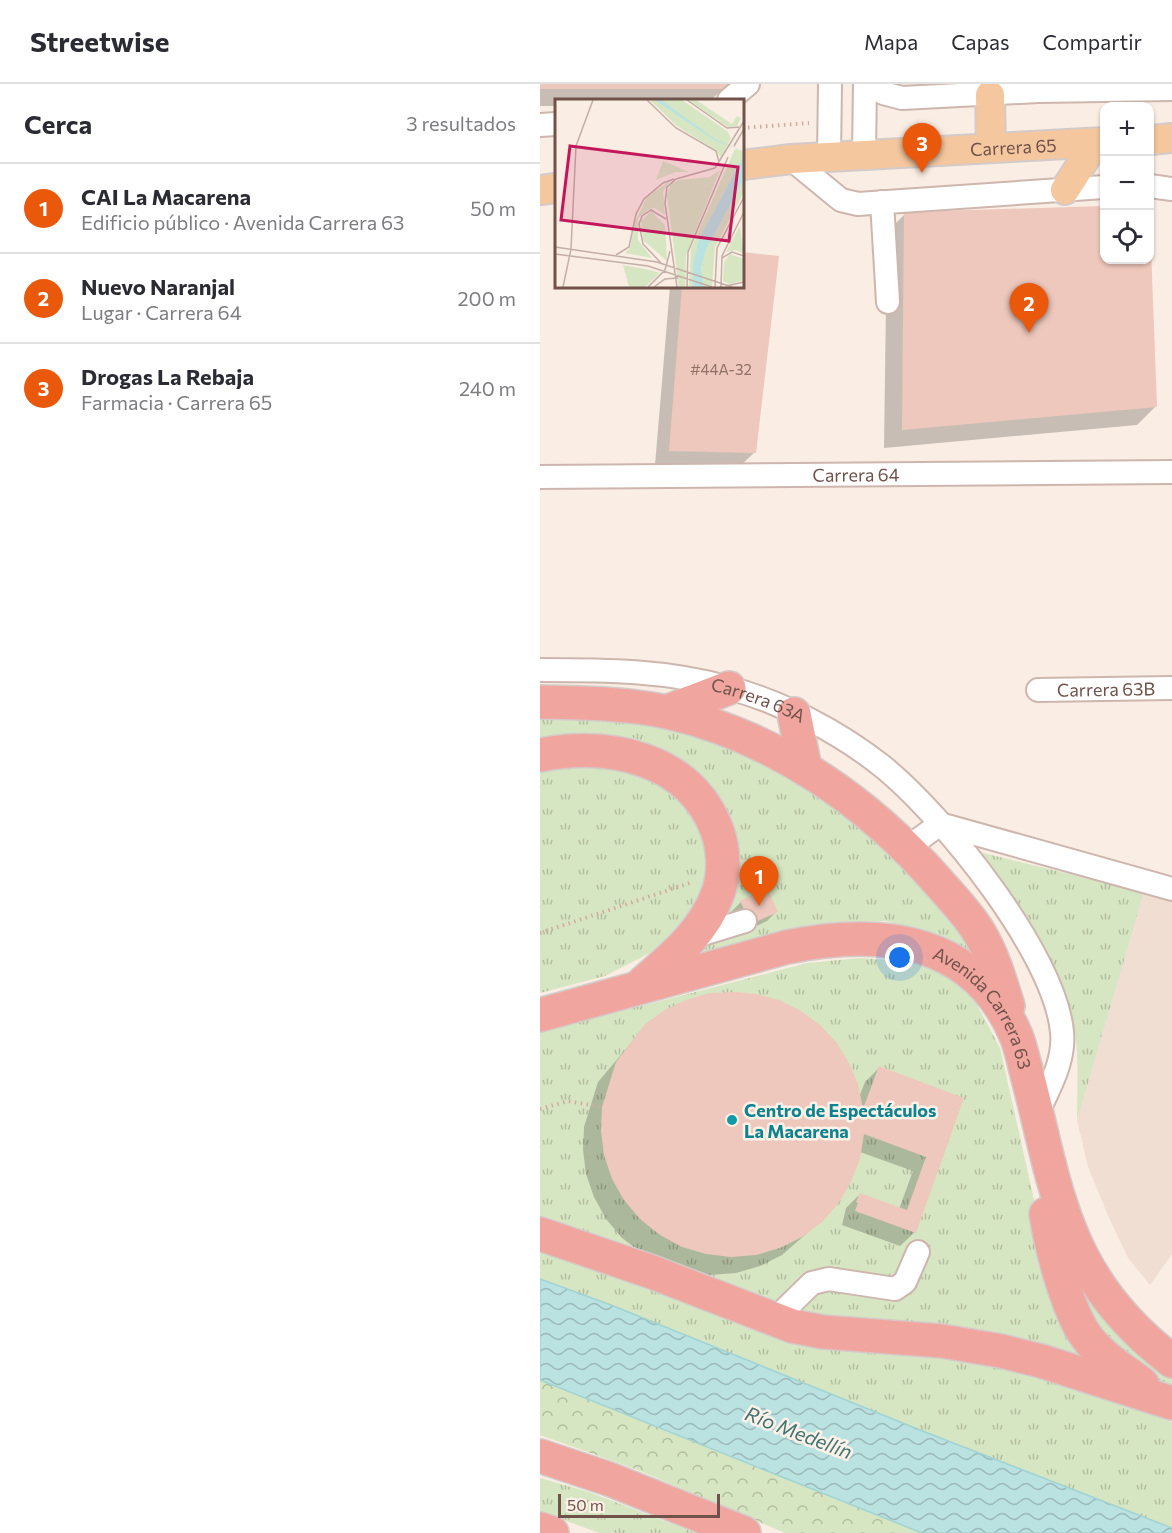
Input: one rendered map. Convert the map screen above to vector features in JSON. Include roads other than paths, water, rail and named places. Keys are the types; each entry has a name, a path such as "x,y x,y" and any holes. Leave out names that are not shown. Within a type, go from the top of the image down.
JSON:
{"highway":[{"path":"666,712 729,688"},
{"path":"540,702 597,703 666,712 721,727 805,768 875,820 907,848 961,908 979,932 1000,978 1017,1039"},
{"path":"794,714 805,768"},
{"path":"540,754 561,751 614,752 659,765 674,774 702,801 712,818 723,855 722,872 714,904 693,937 637,989"},
{"name":"Avenida Carrera 63","path":"540,1015 787,948 828,940 903,942 928,948 952,959 974,976 993,997 1017,1039 1059,1199 1079,1251 1121,1316 1138,1334 1172,1360"},
{"path":"1037,1114 1049,1231 1064,1285 1081,1327 1095,1346 1168,1402"},
{"path":"540,1234 652,1272 774,1320 823,1332 942,1341 1001,1351 1041,1361 1168,1402"},
{"path":"540,1456 609,1479 744,1533"},
{"path":"540,1529 552,1533"}],"main road":[{"path":"990,95 991,148"},
{"path":"1154,140 1172,138"},
{"name":"Carrera 65","path":"744,165 791,159 1100,142"},
{"path":"1065,190 1100,142"},
{"path":"540,190 555,188"}],"street":[{"path":"730,99 748,84"},
{"path":"829,157 830,84"},
{"path":"864,155 865,84"},
{"path":"872,84 882,93 892,97 990,95 1038,91 1172,89"},
{"path":"540,125 555,124"},
{"path":"791,159 841,200 858,204 1100,188"},
{"path":"1154,187 1172,189"},
{"path":"882,202 888,302"},
{"name":"Carrera 64","path":"540,477 1172,472"},
{"name":"Carrera 63A","path":"540,670 638,672 729,688 794,714 855,746 882,767 940,824 1006,907 1043,972 1057,1006 1063,1033 1062,1054 1037,1114"},
{"name":"Carrera 63B","path":"1038,690 1172,688"},
{"path":"907,848 940,824"},
{"name":"Carrera 63A","path":"940,824 1172,889"},
{"path":"693,937 745,921"},
{"path":"774,1320 812,1282 829,1280 895,1289 906,1282 918,1252"}],"water":[{"name":"Río Medellín","path":"540,1279 611,1305 925,1432 1172,1528 1172,1533 922,1533 540,1380"}],"place":[{"name":"Drogas La Rebaja","path":"922,173"},
{"name":"Nuevo Naranjal","path":"1029,333"},
{"name":"CAI La Macarena","path":"759,906"},
{"name":"Centro de Espectáculos La Macarena","path":"732,1120"}]}
